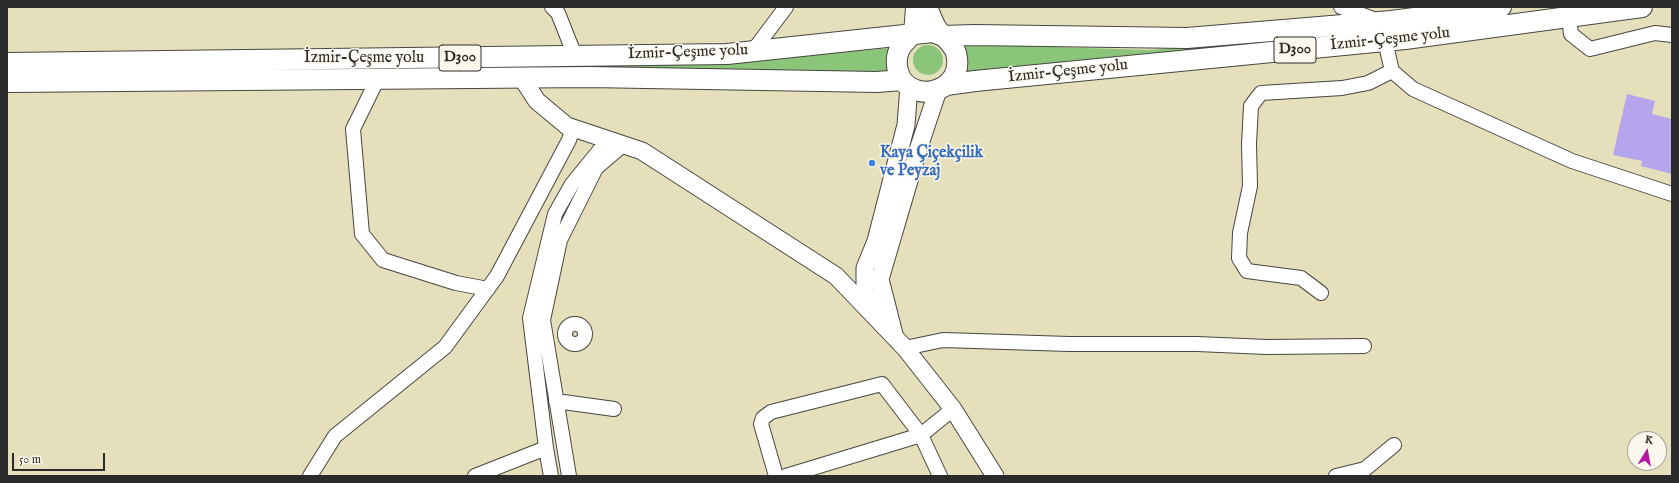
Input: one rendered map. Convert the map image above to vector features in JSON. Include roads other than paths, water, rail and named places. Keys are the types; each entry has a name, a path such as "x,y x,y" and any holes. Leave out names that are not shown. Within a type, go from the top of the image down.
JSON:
{"highway":[{"path":"906,83 897,66 897,58 902,44 912,34 916,7"},
{"path":"927,7 936,27 950,42 955,50 957,60 953,78 942,88"},
{"name":"İzmir-Çeşme yolu","path":"943,36 974,35 1187,38 1379,22 1501,7"},
{"name":"İzmir-Çeşme yolu","path":"942,88 983,80 1385,41 1569,18 1642,7"},
{"name":"D300","path":"912,34 933,32 943,36"},
{"name":"İzmir-Çeşme yolu","path":"7,63 224,59 404,59 727,54 888,38 912,34"},
{"name":"İzmir-Çeşme yolu","path":"7,82 651,77 906,83"},
{"name":"D300","path":"906,83 923,92 942,88"}],"main road":[{"path":"522,78 537,101 567,126 642,151 836,276 900,342"},
{"path":"906,83 906,125 876,241 866,268 865,291 874,309 953,409 994,476"},
{"path":"900,342 880,280 918,150 942,88"}],"street":[{"path":"552,7 558,13 575,56"},
{"path":"753,51 786,7"},
{"path":"1341,7 1379,22"},
{"path":"1569,18 1571,34 1590,48 1655,34 1672,35"},
{"path":"1385,41 1392,71 1413,89 1572,161 1672,194"},
{"path":"1321,293 1301,278 1248,271 1239,258 1240,234 1250,186 1249,144 1251,106 1261,93 1342,88 1368,83 1392,71"},
{"path":"377,80 353,130 362,234 383,260 456,283 488,289"},
{"path":"310,476 335,436 445,347 497,276 570,140 573,128"},
{"path":"615,143 596,168 560,240 543,320 556,401 571,475 550,472 530,318 555,214 572,184 615,143"},
{"path":"543,320 566,331"},
{"path":"900,342 943,340 1069,344 1197,344 1267,347 1364,346"},
{"path":"776,476 761,424 763,418 771,412 882,384 921,435 940,476"},
{"path":"556,401 614,410"},
{"path":"786,476 921,435 953,409"},
{"path":"1336,476 1364,469 1394,445"},
{"path":"475,476 546,448"}],"place":[{"name":"Kaya Çiçekçilik ve Peyzaj","path":"872,163"}]}
